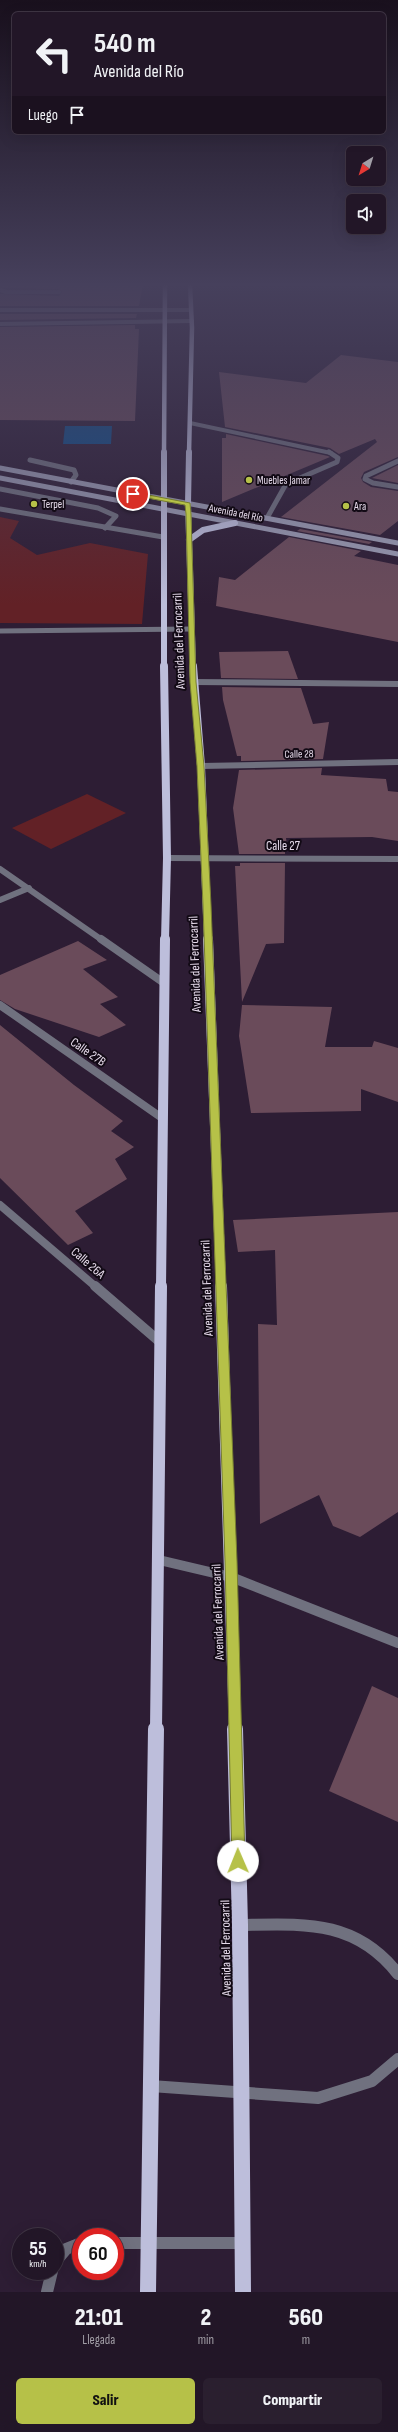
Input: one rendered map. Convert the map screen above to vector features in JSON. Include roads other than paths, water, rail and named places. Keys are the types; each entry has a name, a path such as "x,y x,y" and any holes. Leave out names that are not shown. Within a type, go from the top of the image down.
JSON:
{"main road":[{"name":"Avenida del Ferrocarril","path":"148,2292 150,2244 159,1560 162,1118 168,858 163,629 164,391"},
{"name":"Avenida del Ferrocarril","path":"191,391 188,504 193,682 201,766 205,857 231,1577 240,1925 240,2091 243,2292"},
{"name":"Avenida del Río","path":"0,468 71,482 163,505 189,514 398,554"},
{"name":"Avenida del Río","path":"0,478 163,505 188,504 398,543"},
{"path":"189,540 203,530 235,523"}],"street":[{"path":"190,423 329,452 338,458 338,462 286,484 267,518"},
{"path":"30,460 74,470 76,476 71,482"},
{"path":"398,461 366,476 365,479 373,483 398,488"},
{"path":"0,489 98,508 113,513 116,516 105,528"},
{"path":"0,509 163,537"},
{"path":"0,630 192,629"},
{"path":"193,682 398,684"},
{"name":"Calle 28","path":"201,766 398,762"},
{"name":"Calle 27","path":"168,858 398,859"},
{"path":"0,869 164,983"},
{"path":"0,900 28,888"},
{"name":"Calle 27B","path":"0,1005 162,1118"},
{"name":"Calle 26A","path":"0,1204 160,1342"},
{"path":"159,1560 231,1577 398,1642"},
{"path":"240,1925 314,1925 354,1937 390,1962 398,1974"},
{"path":"151,2086 240,2091 318,2098 372,2081 398,2059"},
{"path":"124,2243 242,2242"},
{"path":"47,2292 50,2280"}],"water":[{"path":"65,426 112,426 111,444 63,444"}],"place":[{"name":"Muebles Jamar","path":"249,480"},
{"name":"Terpel","path":"34,504"},
{"name":"Ara","path":"346,506"}]}
